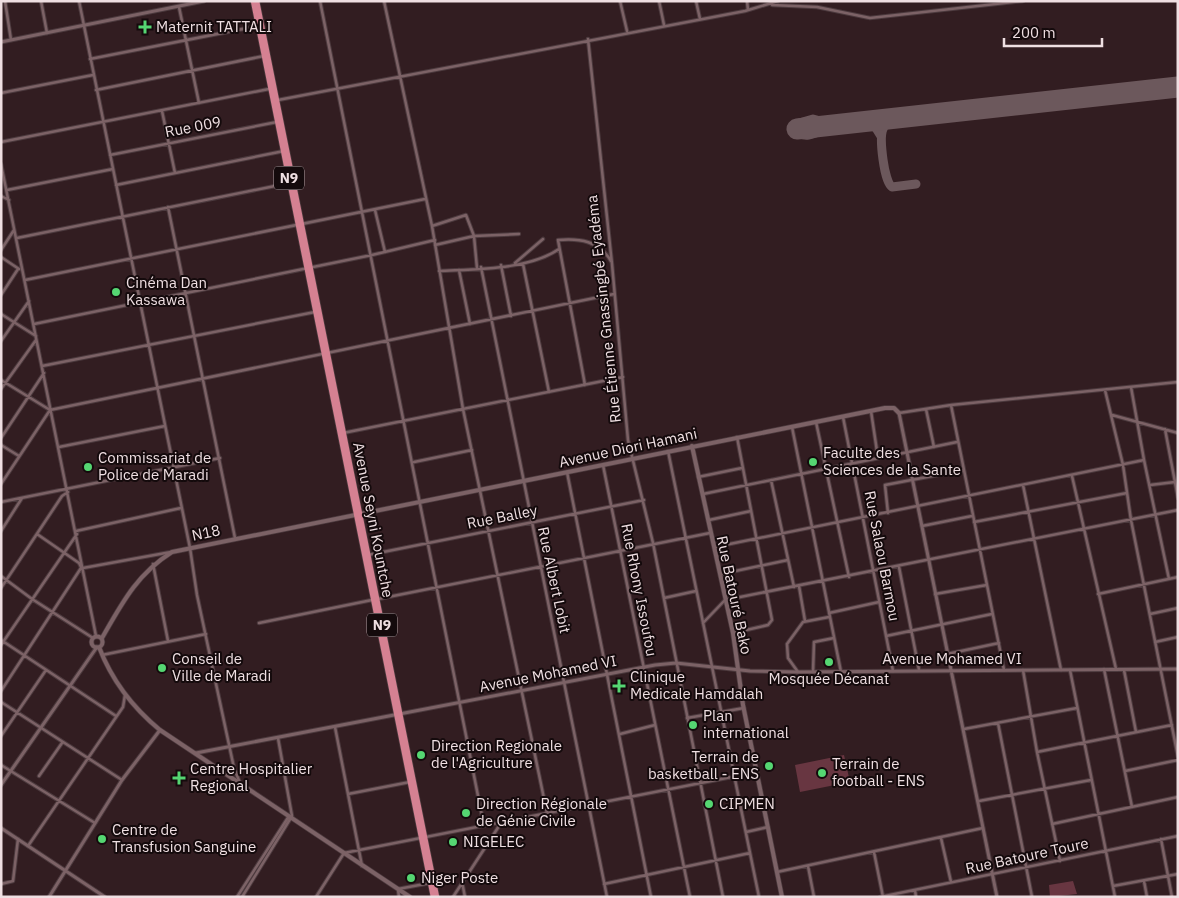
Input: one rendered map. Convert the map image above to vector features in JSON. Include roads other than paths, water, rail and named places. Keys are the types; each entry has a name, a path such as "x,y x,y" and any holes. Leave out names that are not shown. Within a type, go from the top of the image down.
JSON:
{"highway":[{"name":"N9","path":"255,1 326,353"},
{"name":"N9","path":"260,25 264,56 275,100"},
{"name":"N9","path":"279,121 300,225"},
{"name":"Avenue Seyni Kountche","path":"326,353 422,839 437,897"},
{"name":"Avenue Seyni Kountche","path":"432,882 433,897"}],"main road":[{"name":"Avenue Diori Hamani","path":"357,513 890,408 899,413"},
{"name":"Rue Batouré Bako","path":"692,446 733,633 744,708 782,897"},
{"name":"N18","path":"98,647 135,584 153,564 172,552 357,513"},
{"path":"102,638 95,637 92,644 98,647 106,666 125,695 141,714 160,730 410,897"}],"street":[{"path":"5,1 11,40"},
{"path":"41,1 47,33"},
{"path":"78,1 234,768 242,785"},
{"path":"1,42 204,1"},
{"path":"320,1 414,462 484,826"},
{"path":"384,1 435,240 463,409 547,814"},
{"path":"620,1 628,32"},
{"path":"659,1 664,25"},
{"path":"696,1 700,19"},
{"path":"747,1 748,10"},
{"path":"275,100 748,10 778,1"},
{"path":"770,4 817,7 870,18 1023,1"},
{"path":"179,6 200,102"},
{"path":"90,59 260,25"},
{"name":"Rue Étienne Gnassingbé Eyadéma","path":"588,39 632,459 644,500 653,543 723,897"},
{"path":"96,90 264,56"},
{"path":"1,94 93,75"},
{"path":"1,142 271,88"},
{"path":"162,111 174,173"},
{"name":"Rue 009","path":"110,155 279,121"},
{"path":"116,185 284,151"},
{"path":"1,164 77,532 95,637"},
{"path":"7,190 113,169"},
{"path":"17,238 290,183"},
{"path":"1,201 2,197 9,200"},
{"path":"25,280 425,199"},
{"path":"168,207 235,538"},
{"path":"375,210 385,252"},
{"path":"432,226 466,215 474,236"},
{"path":"1,250 15,230"},
{"path":"435,245 474,236 519,234"},
{"name":"Rue Albert Lobit","path":"474,236 606,897"},
{"path":"513,264 543,239"},
{"path":"34,324 372,255 435,240"},
{"path":"585,385 558,240 585,241 603,250 612,264"},
{"path":"439,271 523,264 545,257 559,249"},
{"path":"1,257 24,272"},
{"path":"523,264 548,392"},
{"path":"501,266 511,316"},
{"path":"1,295 18,269"},
{"path":"459,270 470,324"},
{"path":"1,380 51,410 491,321 614,294"},
{"path":"1,341 29,301"},
{"path":"42,366 317,312"},
{"path":"1,314 36,338"},
{"path":"1,389 36,338"},
{"path":"1,438 44,373"},
{"path":"341,433 623,377"},
{"path":"997,897 899,413 951,405 1178,382"},
{"path":"1131,387 1169,579"},
{"path":"1104,390 1123,465 1131,520 1178,758 1124,771"},
{"path":"951,405 1004,670"},
{"path":"926,409 934,446"},
{"path":"1,484 51,410"},
{"path":"871,412 878,458"},
{"path":"1111,415 1178,433"},
{"name":"Rue Salaou Barmou","path":"843,417 893,670"},
{"path":"816,422 849,577"},
{"path":"59,447 165,426"},
{"path":"792,427 841,672"},
{"path":"1165,429 1178,498"},
{"path":"733,633 771,623 757,537 737,437"},
{"path":"702,494 958,442"},
{"path":"1,445 20,456"},
{"path":"414,462 472,450"},
{"path":"668,451 759,897"},
{"path":"1,502 220,458"},
{"path":"713,547 1144,460"},
{"name":"Rue Rhony Issoufou","path":"603,465 690,897"},
{"path":"698,477 742,468"},
{"path":"888,513 885,485 964,470"},
{"path":"567,472 651,897"},
{"path":"1072,475 1116,669"},
{"path":"771,480 794,587"},
{"path":"1150,485 1175,482"},
{"path":"1023,485 1061,670"},
{"path":"1,588 62,496 68,490"},
{"path":"974,522 1127,493"},
{"path":"1,531 22,498"},
{"name":"Rue Balley","path":"366,555 644,500"},
{"path":"116,716 2,642 77,532 181,508"},
{"path":"703,623 726,600 1178,510"},
{"path":"707,520 751,511"},
{"path":"922,526 972,516"},
{"path":"259,623 710,533"},
{"path":"37,534 79,563 82,568"},
{"path":"1,691 82,568 172,552"},
{"path":"719,574 788,560"},
{"path":"153,564 168,641"},
{"path":"899,567 919,670"},
{"path":"1,576 53,613 95,637"},
{"path":"1098,594 1178,577"},
{"path":"935,594 987,585"},
{"path":"799,586 805,621"},
{"path":"664,598 697,591"},
{"path":"798,672 788,658 787,644 800,625 805,621 880,602"},
{"path":"1150,614 1178,608"},
{"path":"886,636 993,614"},
{"path":"102,655 206,634"},
{"path":"1155,642 1178,637"},
{"path":"813,672 814,642 834,638"},
{"path":"947,654 999,643"},
{"path":"1,785 69,685 98,647"},
{"name":"Avenue Mohamed VI","path":"196,753 398,716 643,667 676,663 737,670 798,672 1178,669"},
{"path":"1124,669 1136,732"},
{"path":"1,736 46,670"},
{"path":"1023,670 1044,789 1060,861"},
{"path":"1070,670 1115,897"},
{"path":"1104,670 1132,807"},
{"path":"28,846 123,707 125,695"},
{"path":"1,702 86,759 122,780"},
{"path":"687,718 744,708"},
{"path":"964,729 1077,708"},
{"path":"998,723 1032,897"},
{"path":"620,734 655,725"},
{"path":"1037,752 1172,725"},
{"path":"335,727 362,866"},
{"path":"49,897 122,780 160,730"},
{"path":"242,897 275,847 291,816 278,738"},
{"path":"39,776 62,743"},
{"path":"1,765 95,824"},
{"path":"316,897 344,853 756,772"},
{"path":"979,802 1091,780"},
{"path":"348,794 412,782"},
{"path":"1052,824 1178,797"},
{"path":"237,897 291,816"},
{"path":"453,897 501,823"},
{"path":"746,832 768,827"},
{"path":"1,828 105,897"},
{"path":"777,872 984,828"},
{"name":"Rue Batoure Toure","path":"882,897 1178,836"},
{"path":"941,838 951,882"},
{"path":"1,884 13,881 18,839"},
{"path":"1161,839 1172,897"},
{"path":"271,845 275,847"},
{"path":"874,852 882,897"},
{"path":"604,884 750,853"},
{"path":"808,866 814,897"},
{"path":"1113,886 1178,874"},
{"path":"1144,881 1147,897"},
{"path":"399,897 398,889 432,882"},
{"path":"462,882 465,897"},
{"path":"915,890 916,897"}],"place":[{"name":"Maternit TATTALI","path":"145,27"},
{"name":"Cinéma Dan Kassawa","path":"116,292"},
{"name":"Faculte des Sciences de la Sante","path":"813,462"},
{"name":"Commissariat de Police de Maradi","path":"88,467"},
{"name":"Mosquée Décanat","path":"829,662"},
{"name":"Conseil de Ville de Maradi","path":"162,668"},
{"name":"Clinique Medicale Hamdalah","path":"619,686"},
{"name":"Plan international","path":"693,725"},
{"name":"Direction Regionale de l'Agriculture","path":"421,755"},
{"name":"Terrain de basketball - ENS","path":"769,766"},
{"name":"Terrain de football - ENS","path":"822,773"},
{"name":"Centre Hospitalier Regional","path":"179,778"},
{"name":"CIPMEN","path":"709,804"},
{"name":"Direction Régionale de Génie Civile","path":"466,813"},
{"name":"Centre de Transfusion Sanguine","path":"102,839"},
{"name":"NIGELEC","path":"453,842"},
{"name":"Niger Poste","path":"411,878"}]}
